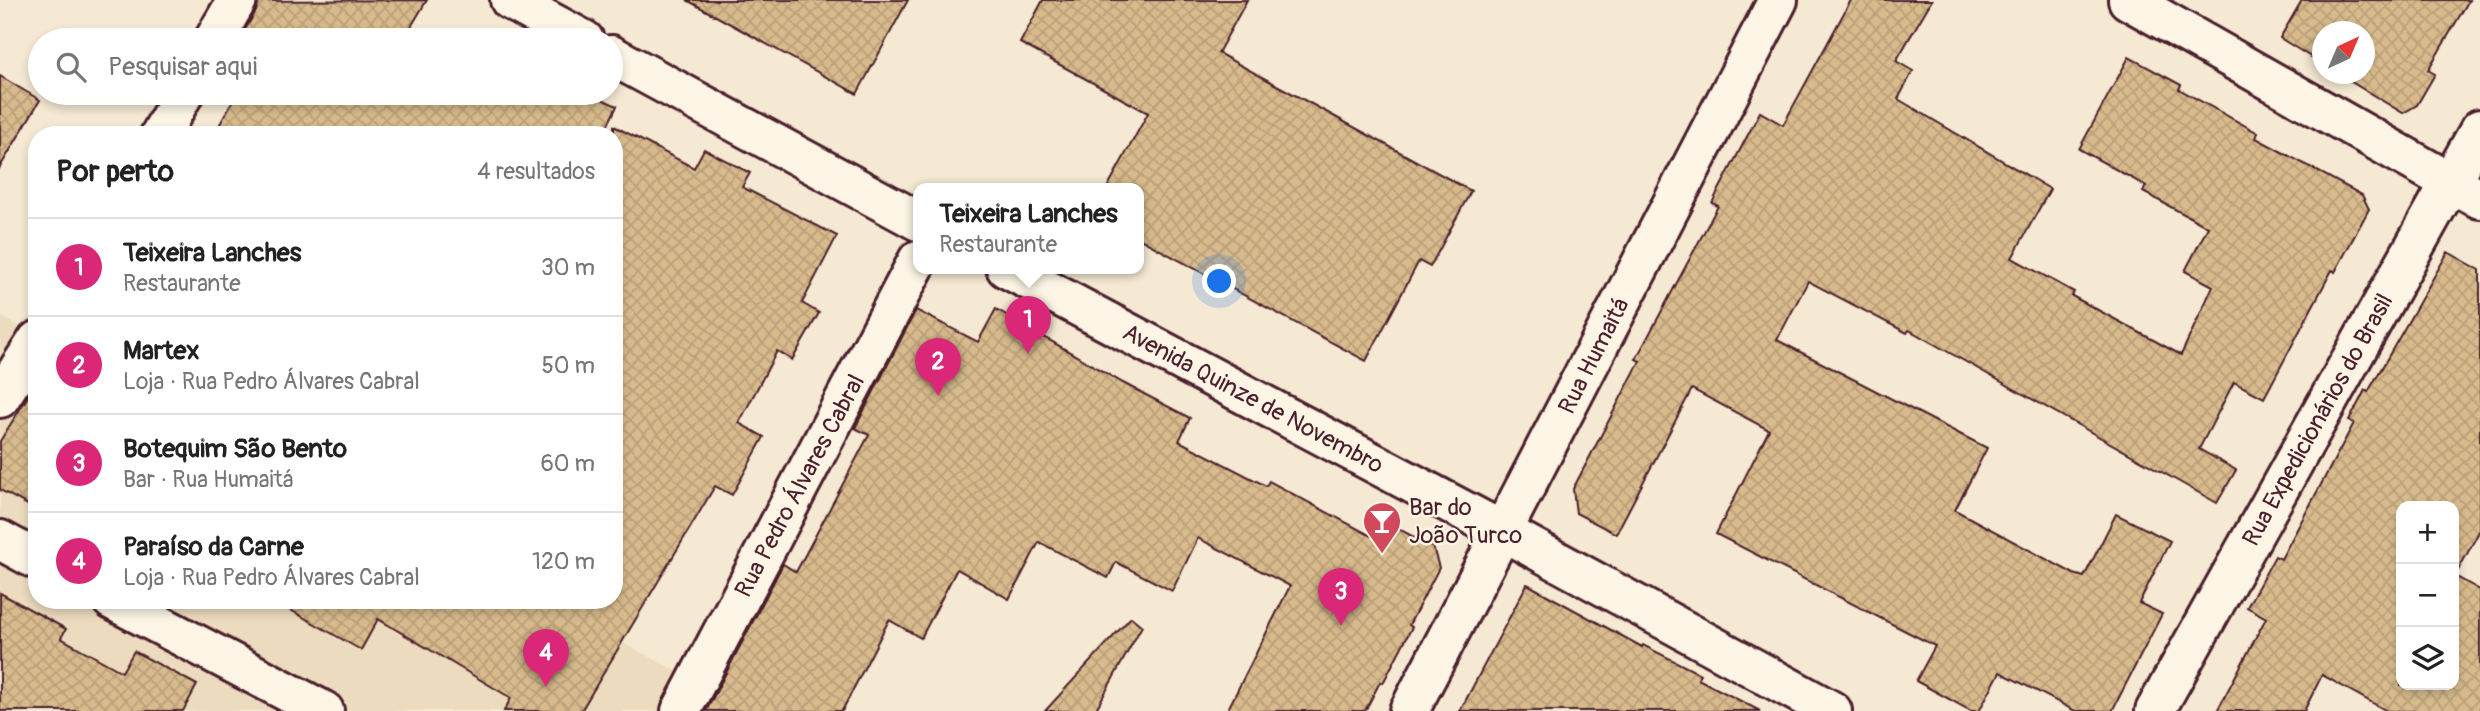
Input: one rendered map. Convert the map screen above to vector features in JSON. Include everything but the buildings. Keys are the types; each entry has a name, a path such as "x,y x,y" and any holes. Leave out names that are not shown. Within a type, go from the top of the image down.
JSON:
{"street":[{"path":"221,28 237,0"},
{"path":"510,0 562,28"},
{"name":"Rua Humaitá","path":"1409,711 1778,0"},
{"path":"2128,0 2465,192"},
{"path":"623,61 913,218"},
{"path":"165,126 177,105"},
{"name":"Rua Expedicionários do Brasil","path":"2155,711 2465,192 2480,128"},
{"name":"Rua Pedro Álvares Cabral","path":"681,711 913,270"},
{"name":"Avenida Quinze de Novembro","path":"1017,274 1504,532 1832,711"},
{"path":"0,398 28,355"},
{"path":"0,540 28,555"},
{"path":"129,609 324,711"}],"shaded area":[{"path":"0,316 28,331 28,609 558,609 753,711 0,711"}],"place":[{"name":"Teixeira Lanches","path":"1028,354"},
{"name":"Martex","path":"938,396"},
{"name":"Bar do João Turco","path":"1382,555"},
{"name":"Botequim São Bento","path":"1341,626"},
{"name":"Paraíso da Carne","path":"546,687"}]}
